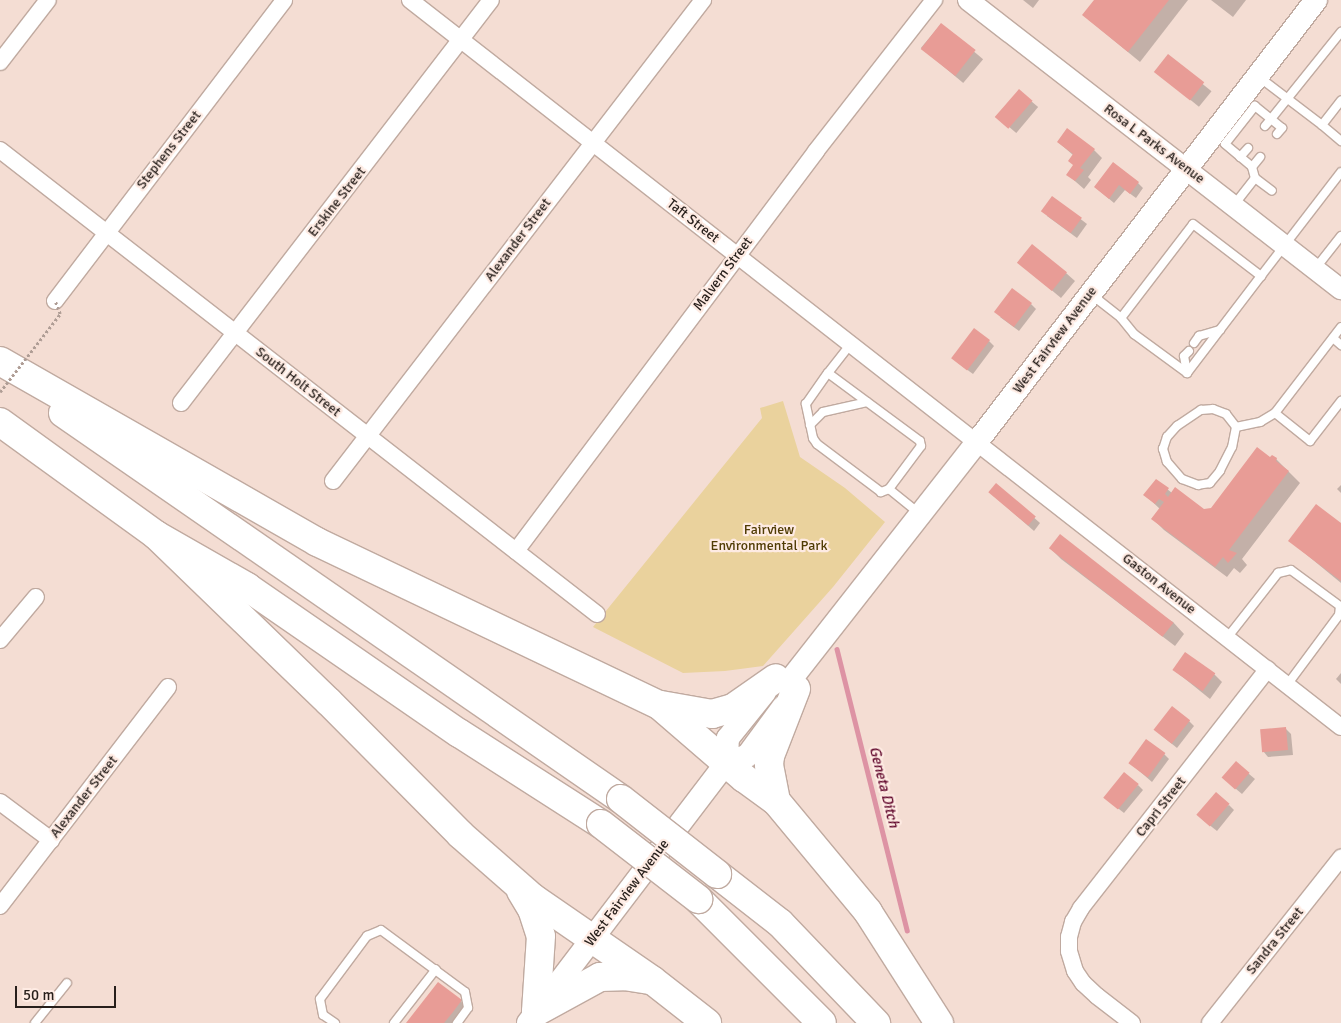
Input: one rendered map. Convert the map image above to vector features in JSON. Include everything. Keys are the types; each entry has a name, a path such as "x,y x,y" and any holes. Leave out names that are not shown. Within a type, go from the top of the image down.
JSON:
{"highway":[{"path":"0,361 317,542 659,705 744,778 776,802 868,912 939,1023"},
{"path":"0,368 95,436 622,799 780,923 876,1023"},
{"path":"0,422 156,535 247,587 459,733 602,824 698,899 822,1023"},
{"path":"156,535 330,702 461,836 516,883 591,940 652,980 707,1023"},
{"path":"659,705 712,714 733,708 788,682"},
{"path":"776,802 769,765 788,682"},
{"path":"516,883 532,910 541,936 532,1018"},
{"path":"532,1018 600,977 624,976 652,980"}],"main road":[{"name":"West Fairview Avenue","path":"532,1018 727,762 728,738 788,682 977,442 1316,0"}],"street":[{"path":"0,62 48,0"},
{"name":"Stephens Street","path":"55,301 284,0"},
{"name":"Taft Street","path":"410,0 977,442"},
{"name":"Erskine Street","path":"181,403 491,0"},
{"name":"Alexander Street","path":"334,481 703,0"},
{"name":"Malvern Street","path":"516,551 737,255 934,0"},
{"name":"Rosa L Parks Avenue","path":"968,0 1341,289"},
{"name":"South Holt Street","path":"0,150 596,614"},
{"name":"Gaston Avenue","path":"977,442 1341,727"},
{"path":"0,640 36,597"},
{"name":"Capri Street","path":"1132,1023 1083,983 1075,971 1069,937 1073,922 1081,908 1268,670"},
{"name":"Alexander Street","path":"0,906 168,687"},
{"path":"0,802 51,840"},
{"name":"Sandra Street","path":"1210,1023 1341,858"}],"lane":[{"path":"1266,126 1341,32"},
{"path":"1257,76 1341,141"},
{"path":"1322,125 1341,101"},
{"path":"1272,191 1255,178 1252,167 1225,144 1255,106 1282,128 1278,134"},
{"path":"1240,158 1248,148"},
{"path":"1252,167 1260,157"},
{"path":"1188,373 1341,172"},
{"path":"1234,205 1255,178"},
{"path":"1121,318 1193,224 1261,276"},
{"path":"1315,269 1341,236"},
{"path":"1090,294 1121,318 1134,334 1188,373"},
{"path":"1236,427 1260,422 1275,412 1341,327"},
{"path":"1194,342 1200,336 1220,330"},
{"path":"1333,338 1341,345"},
{"path":"828,373 920,441 921,446 889,489 881,492 816,444 810,425 807,400 828,373 852,343"},
{"path":"1188,351 1184,356 1188,373"},
{"path":"1275,412 1310,441 1341,401"},
{"path":"810,425 823,412 867,402"},
{"path":"1213,409 1226,414 1236,427 1232,446 1220,472 1210,483 1198,486 1182,479 1167,462 1163,449 1167,437 1201,410 1213,409"},
{"path":"889,489 920,514"},
{"path":"1227,638 1278,573 1292,570 1340,606 1339,615 1287,685"},
{"path":"335,1023 324,1015 320,999 366,936 381,930 465,992 468,1008 459,1020 453,1012"},
{"path":"396,1022 436,969"},
{"path":"35,1023 66,983"},
{"path":"422,986 430,992"},
{"path":"409,1004 417,1009"}],"path":[{"path":"0,392 60,314 55,301"}],"green space":[{"name":"Fairview Environmental Park","path":"783,401 800,457 845,488 885,522 833,587 763,666 725,671 683,673 593,627 762,418 760,408"}],"building":[{"path":"1094,0 1169,0 1128,52 1082,15"},
{"path":"941,23 976,50 955,76 921,49"},
{"path":"1168,54 1204,82 1190,100 1154,72"},
{"path":"1019,89 1033,101 1008,129 995,117"},
{"path":"1067,128 1095,149 1080,168 1084,170 1075,181 1066,175 1073,165 1068,161 1073,154 1057,142"},
{"path":"1113,162 1139,182 1130,194 1119,185 1109,199 1094,187"},
{"path":"1052,196 1082,218 1071,233 1041,211"},
{"path":"1032,244 1067,272 1052,291 1017,263"},
{"path":"1012,288 1032,303 1014,327 994,312"},
{"path":"974,328 990,340 967,370 951,358"},
{"path":"1257,447 1270,457 1272,455 1277,458 1276,461 1289,471 1229,550 1237,553 1228,563 1223,557 1215,567 1151,519 1164,502 1159,499 1155,504 1143,495 1156,479 1169,488 1165,494 1168,497 1175,487 1204,509 1211,508"},
{"path":"996,483 1036,516 1028,526 988,492"},
{"path":"1316,504 1341,523 1341,581 1288,541"},
{"path":"1060,534 1173,623 1162,637 1049,548"},
{"path":"1185,652 1215,673 1203,691 1172,670"},
{"path":"1172,706 1190,720 1172,744 1154,730"},
{"path":"1286,727 1288,750 1262,752 1260,729"},
{"path":"1146,739 1165,753 1148,777 1128,763"},
{"path":"1236,761 1250,773 1235,789 1222,778"},
{"path":"1124,772 1139,784 1118,810 1103,798"},
{"path":"1216,792 1230,804 1210,826 1196,815"},
{"path":"438,982 462,1000 453,1012 444,1023 406,1023"}],"waterway":[{"name":"Geneta Ditch","path":"837,649 907,930"}]}
